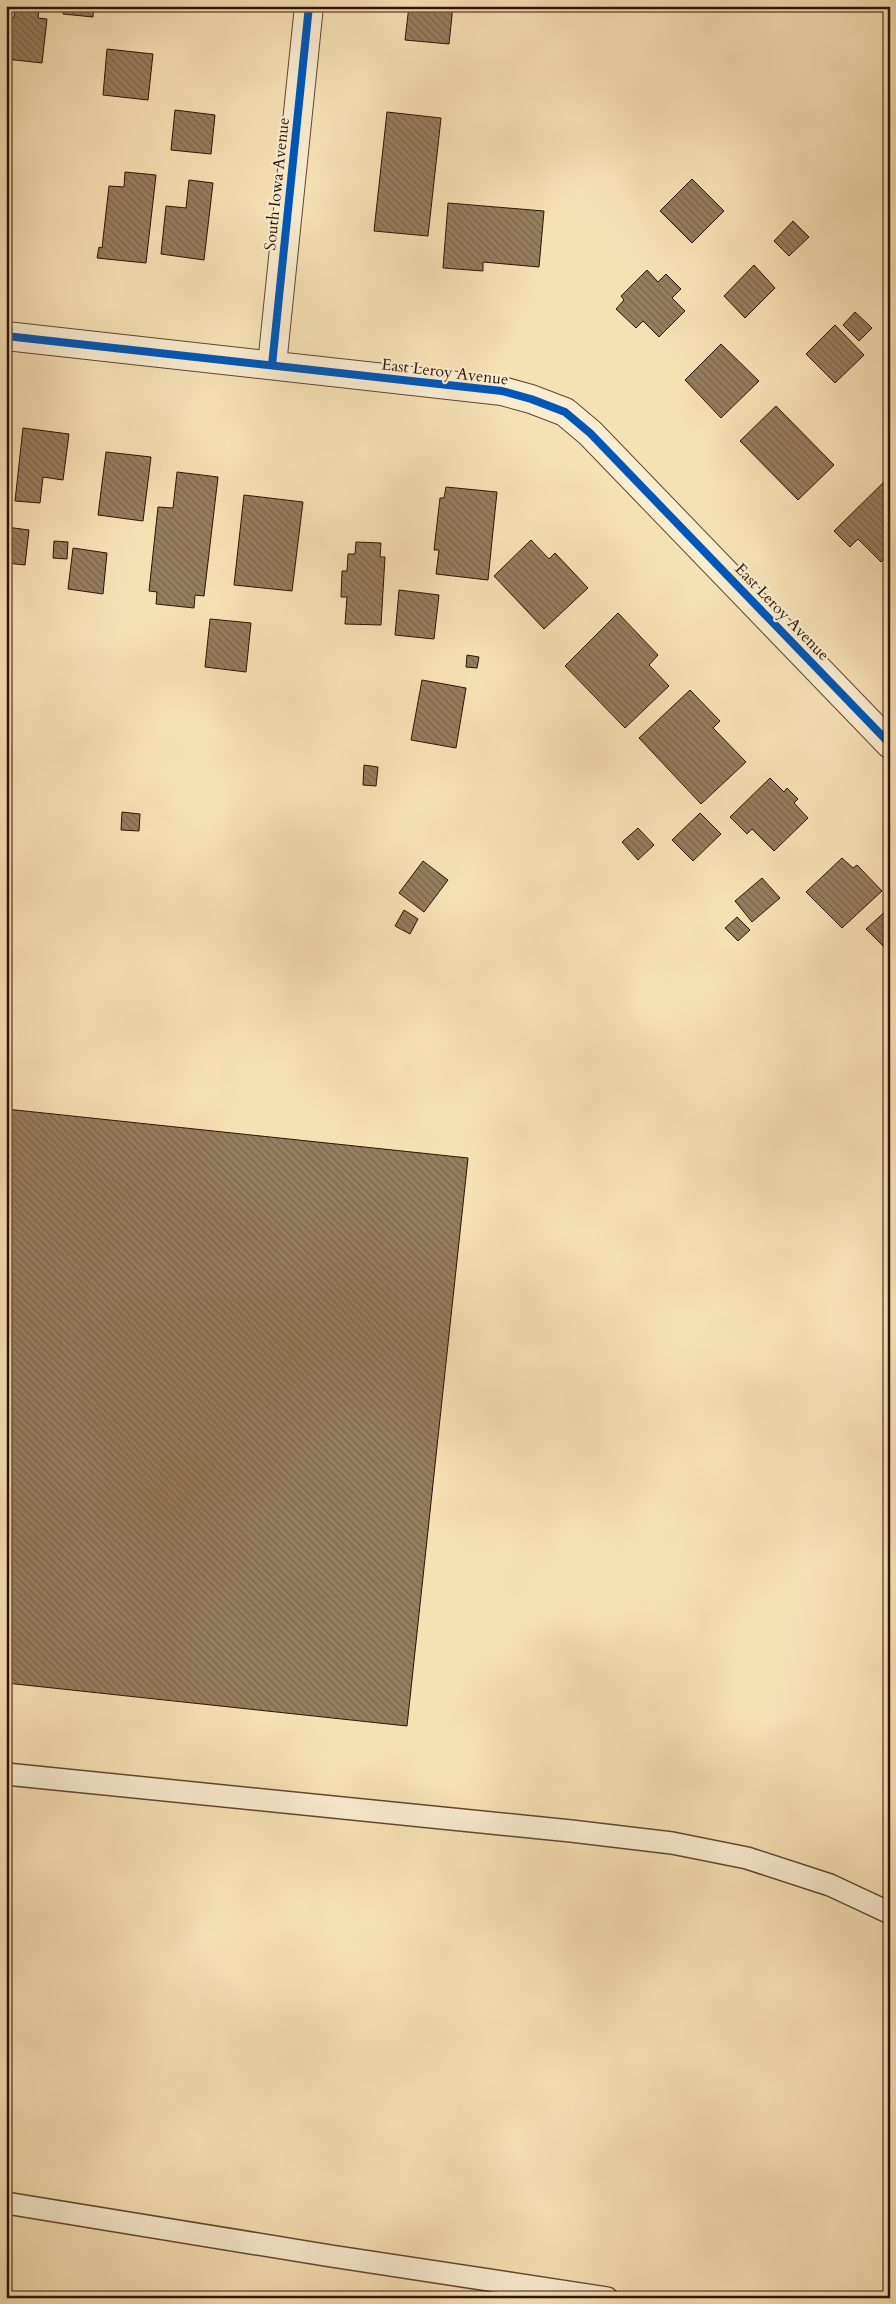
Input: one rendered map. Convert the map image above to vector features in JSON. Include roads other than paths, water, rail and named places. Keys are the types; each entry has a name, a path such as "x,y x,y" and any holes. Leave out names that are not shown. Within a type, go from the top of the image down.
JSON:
{"street":[{"name":"South Iowa Avenue","path":"272,365 309,6"},
{"name":"East Leroy Avenue","path":"6,336 502,392 531,399 565,412 590,433 890,744"}],"lane":[{"path":"6,1774 571,1831 672,1843 747,1858 784,1870 830,1885 890,1914"},
{"path":"6,2203 331,2256 607,2298"}]}
